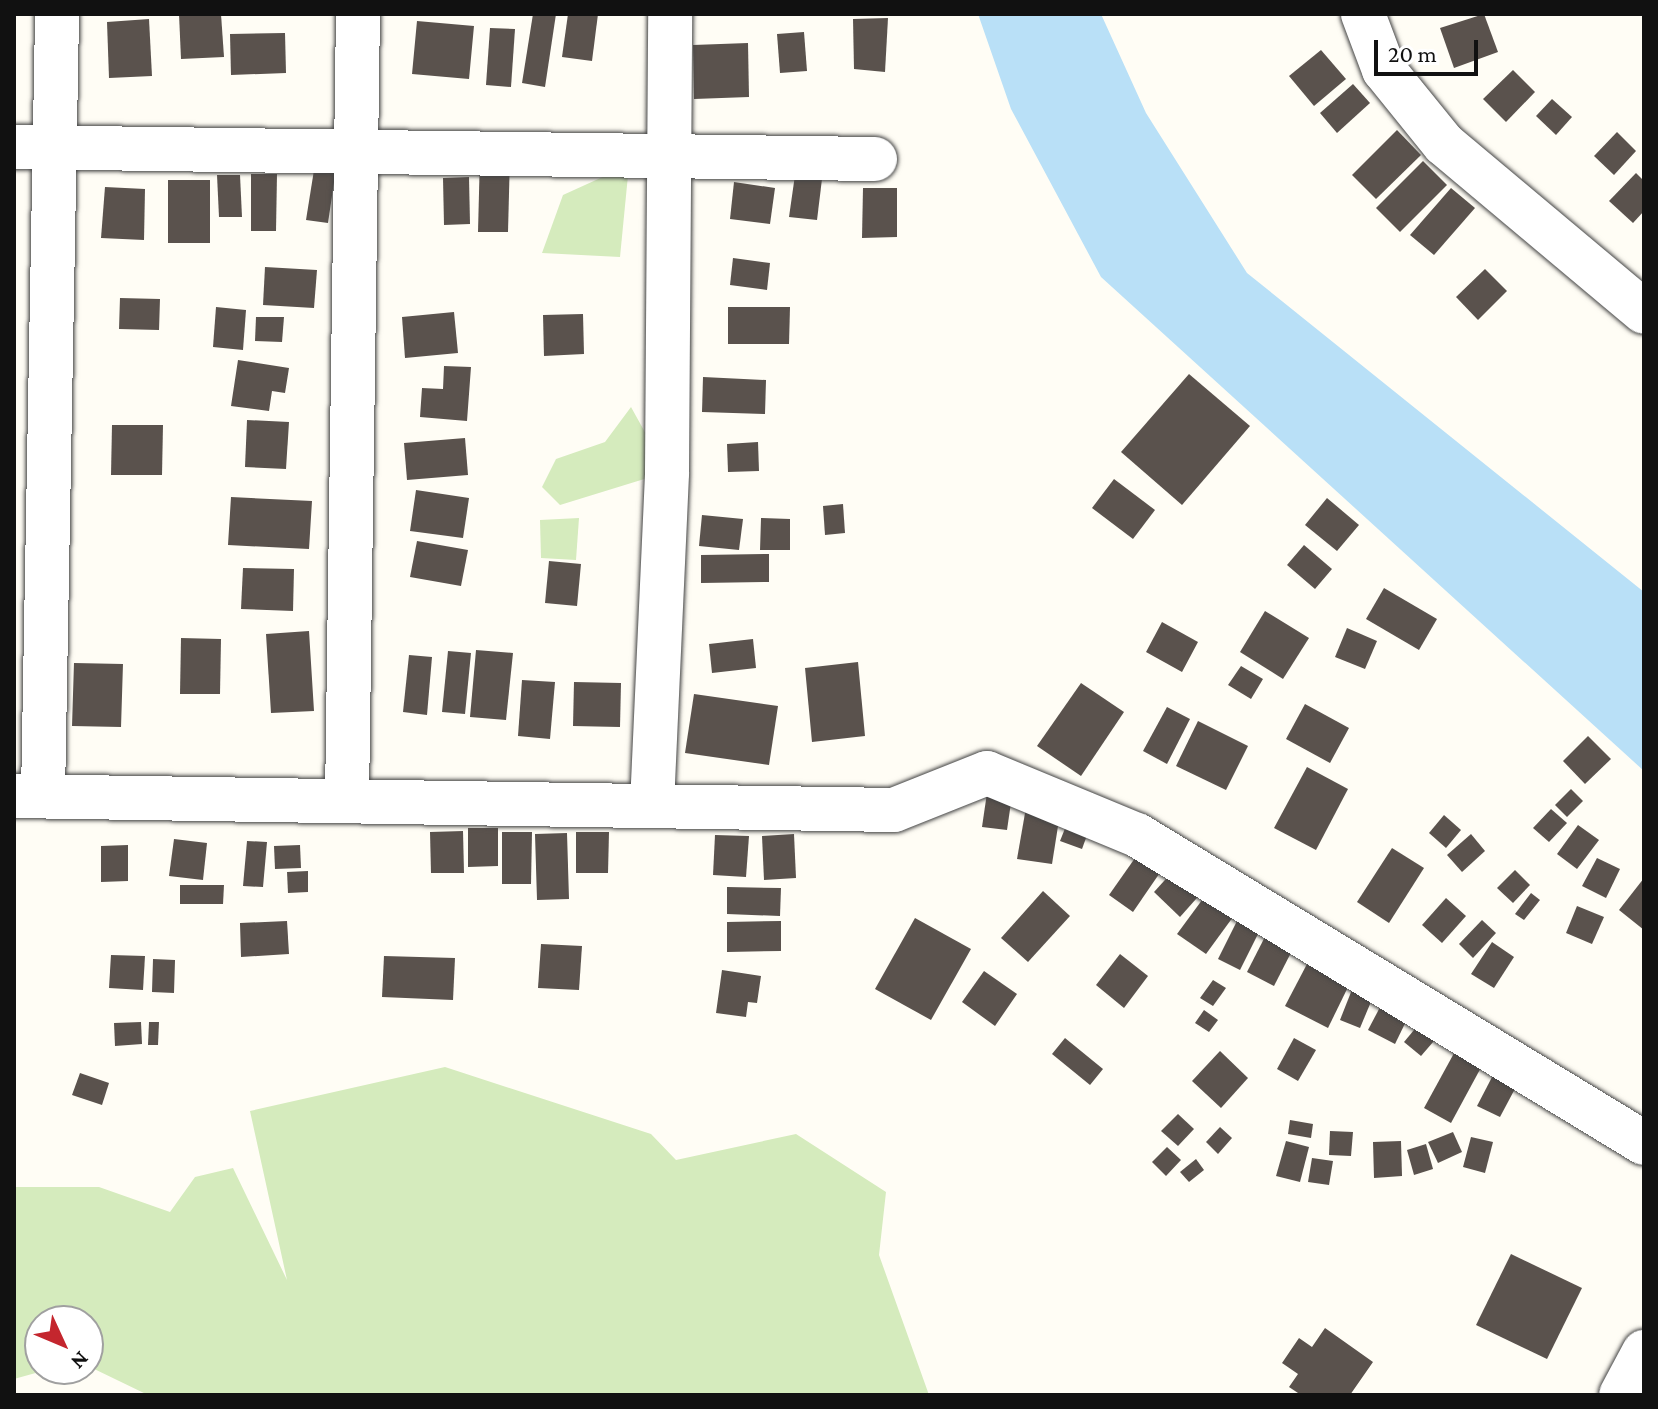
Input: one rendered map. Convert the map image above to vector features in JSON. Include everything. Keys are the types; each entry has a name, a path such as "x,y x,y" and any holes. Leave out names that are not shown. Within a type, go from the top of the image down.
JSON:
{"street":[{"path":"57,14 34,147 29,796 894,810 987,773 1137,835 1644,1143"},
{"path":"347,800 358,14"},
{"path":"652,805 667,472 670,14"},
{"path":"1363,14 1384,70 1444,144 1644,312"},
{"path":"34,147 875,159"},
{"path":"1621,1395 1644,1352"}],"green space":[{"path":"629,165 620,257 542,253 563,195"},
{"path":"631,407 667,472 560,505 542,487 556,459 605,442"},
{"path":"579,518 576,560 541,558 540,520"},
{"path":"445,1067 651,1134 676,1160 796,1134 886,1192 879,1255 929,1395 148,1395 104,1374 104,1305 24,1305 24,1376 14,1379 14,1187 99,1187 170,1212 195,1177 233,1168 287,1280 250,1111"}],"water":[{"path":"978,14 1101,14 1146,113 1247,273 1644,592 1644,771 1101,277 1011,109"}],"building":[{"path":"179,14 221,14 224,57 181,59"},
{"path":"533,14 556,14 545,87 522,83"},
{"path":"568,14 598,14 592,61 562,57"},
{"path":"1484,14 1498,52 1454,68 1440,28"},
{"path":"888,18 885,72 854,69 853,19"},
{"path":"149,19 152,76 109,78 107,22"},
{"path":"417,21 474,26 469,79 412,74"},
{"path":"490,28 515,29 511,87 486,85"},
{"path":"804,32 807,71 780,73 777,34"},
{"path":"285,33 286,73 231,75 230,34"},
{"path":"748,43 749,97 694,99 693,45"},
{"path":"1321,50 1346,79 1314,106 1289,76"},
{"path":"1513,70 1535,92 1506,122 1483,99"},
{"path":"1353,84 1370,103 1337,133 1320,113"},
{"path":"1552,99 1572,117 1556,135 1536,116"},
{"path":"1397,130 1421,155 1376,199 1352,175"},
{"path":"1617,132 1636,151 1614,175 1594,156"},
{"path":"318,145 339,148 328,223 306,220"},
{"path":"480,154 510,155 508,232 478,232"},
{"path":"1423,161 1447,185 1400,232 1376,208"},
{"path":"1636,173 1644,181 1644,211 1633,223 1609,201"},
{"path":"251,174 277,174 276,231 251,231"},
{"path":"217,175 240,175 242,217 219,217"},
{"path":"795,175 822,179 817,220 789,217"},
{"path":"469,177 470,224 444,225 443,178"},
{"path":"168,180 210,180 210,243 168,243"},
{"path":"734,182 775,188 770,224 730,219"},
{"path":"105,187 145,189 144,240 101,238"},
{"path":"863,188 897,188 897,237 862,238"},
{"path":"1451,188 1475,208 1434,255 1410,235"},
{"path":"733,258 770,263 767,290 730,285"},
{"path":"265,267 317,270 314,308 263,305"},
{"path":"1485,269 1507,291 1478,320 1456,297"},
{"path":"120,298 160,299 159,330 119,329"},
{"path":"216,307 246,310 243,350 213,347"},
{"path":"728,307 790,307 789,344 728,344"},
{"path":"454,312 458,353 405,358 402,317"},
{"path":"583,314 584,354 544,356 543,315"},
{"path":"256,317 284,317 282,342 255,341"},
{"path":"238,360 289,368 285,393 272,391 269,411 231,406"},
{"path":"444,366 471,367 467,421 420,417 422,388 443,389"},
{"path":"1189,374 1250,426 1182,505 1121,452"},
{"path":"703,377 766,380 765,414 702,412"},
{"path":"247,420 289,422 286,469 245,467"},
{"path":"112,425 163,425 162,475 111,475"},
{"path":"465,438 468,475 407,480 404,443"},
{"path":"758,442 759,471 728,472 727,444"},
{"path":"1114,479 1155,510 1133,539 1092,508"},
{"path":"416,490 469,498 463,538 410,531"},
{"path":"231,497 312,501 309,549 228,545"},
{"path":"1327,498 1359,525 1337,551 1305,525"},
{"path":"843,504 845,533 825,535 823,506"},
{"path":"702,515 743,519 739,550 699,546"},
{"path":"761,518 790,519 790,550 760,550"},
{"path":"417,541 468,550 461,586 410,577"},
{"path":"1304,545 1332,569 1315,589 1287,565"},
{"path":"769,554 769,582 701,583 701,555"},
{"path":"549,561 581,564 577,606 545,603"},
{"path":"243,568 294,569 293,611 241,609"},
{"path":"1384,588 1437,619 1419,650 1366,619"},
{"path":"1265,611 1309,638 1283,679 1240,652"},
{"path":"1162,622 1198,642 1182,672 1146,652"},
{"path":"1347,628 1377,641 1365,669 1335,657"},
{"path":"309,631 314,711 271,713 266,634"},
{"path":"181,638 221,639 220,694 180,694"},
{"path":"753,639 756,668 712,673 709,644"},
{"path":"476,650 513,653 506,720 470,717"},
{"path":"448,651 471,653 465,714 442,712"},
{"path":"409,655 432,657 427,715 403,712"},
{"path":"858,662 865,736 812,742 805,668"},
{"path":"74,663 123,664 121,727 72,726"},
{"path":"1241,666 1263,679 1251,699 1228,685"},
{"path":"522,680 555,682 550,739 518,736"},
{"path":"574,682 621,683 620,727 573,726"},
{"path":"1081,683 1124,712 1081,776 1037,746"},
{"path":"694,694 778,706 769,765 685,753"},
{"path":"1305,704 1349,728 1330,763 1286,739"},
{"path":"1167,707 1190,719 1167,764 1143,751"},
{"path":"1198,721 1248,746 1226,790 1176,766"},
{"path":"1588,736 1611,759 1585,784 1563,761"},
{"path":"1307,767 1348,789 1316,850 1274,828"},
{"path":"988,786 1013,789 1007,830 982,827"},
{"path":"1571,789 1583,801 1567,817 1555,805"},
{"path":"1028,796 1062,801 1052,864 1017,859"},
{"path":"1551,809 1567,823 1549,842 1533,828"},
{"path":"1072,811 1093,819 1082,849 1060,841"},
{"path":"1444,815 1461,830 1446,848 1429,833"},
{"path":"1578,825 1599,840 1577,869 1557,854"},
{"path":"468,828 498,828 498,866 468,867"},
{"path":"463,831 464,873 431,873 430,832"},
{"path":"502,832 532,832 531,884 502,884"},
{"path":"576,832 609,832 608,873 576,873"},
{"path":"567,833 569,899 537,900 535,834"},
{"path":"794,834 796,878 764,880 762,836"},
{"path":"1471,834 1485,851 1462,872 1447,855"},
{"path":"715,835 749,836 746,877 713,875"},
{"path":"174,839 207,843 203,880 169,876"},
{"path":"247,841 267,842 263,887 243,886"},
{"path":"1147,841 1170,858 1133,912 1109,895"},
{"path":"128,845 128,881 101,882 101,846"},
{"path":"300,845 301,868 275,869 274,846"},
{"path":"1194,848 1220,872 1180,917 1154,892"},
{"path":"1392,848 1424,868 1389,923 1357,902"},
{"path":"1597,858 1620,869 1606,898 1582,886"},
{"path":"1515,870 1530,885 1513,903 1497,888"},
{"path":"308,871 308,892 288,893 287,872"},
{"path":"1644,878 1644,930 1619,910"},
{"path":"180,885 224,885 223,904 180,904"},
{"path":"727,887 781,888 780,916 727,914"},
{"path":"1043,891 1070,916 1028,962 1001,938"},
{"path":"1531,893 1540,900 1524,920 1515,914"},
{"path":"1205,896 1233,917 1206,954 1177,934"},
{"path":"1446,898 1466,916 1442,943 1422,925"},
{"path":"1577,906 1604,917 1592,944 1566,933"},
{"path":"915,918 971,949 931,1020 875,989"},
{"path":"1238,919 1260,930 1240,970 1218,959"},
{"path":"1482,920 1496,933 1473,958 1459,944"},
{"path":"287,921 289,954 241,957 240,923"},
{"path":"781,921 781,951 727,952 727,922"},
{"path":"1272,923 1299,937 1274,986 1247,972"},
{"path":"1492,942 1514,957 1494,988 1471,974"},
{"path":"541,944 582,946 579,990 538,988"},
{"path":"1120,954 1148,976 1124,1008 1096,985"},
{"path":"111,955 145,956 143,990 109,988"},
{"path":"384,956 455,958 453,1000 382,997"},
{"path":"153,959 175,960 174,993 152,992"},
{"path":"1307,964 1349,985 1328,1028 1285,1006"},
{"path":"722,970 761,976 757,1003 748,1002 746,1017 716,1013"},
{"path":"984,971 1017,994 995,1026 962,1002"},
{"path":"1357,977 1378,985 1360,1028 1340,1020"},
{"path":"1213,980 1226,988 1213,1006 1200,998"},
{"path":"1388,992 1414,1005 1395,1044 1368,1030"},
{"path":"1204,1010 1218,1020 1209,1032 1195,1023"},
{"path":"1429,1012 1446,1027 1421,1056 1404,1042"},
{"path":"141,1022 142,1044 115,1046 114,1023"},
{"path":"149,1022 159,1022 158,1045 148,1045"},
{"path":"1470,1024 1497,1038 1451,1123 1424,1108"},
{"path":"1065,1038 1103,1069 1090,1085 1052,1054"},
{"path":"1294,1038 1316,1050 1298,1081 1277,1069"},
{"path":"1220,1051 1248,1078 1221,1108 1192,1081"},
{"path":"1504,1054 1527,1066 1500,1117 1477,1106"},
{"path":"80,1073 109,1083 102,1105 72,1095"},
{"path":"1178,1114 1194,1129 1178,1146 1161,1131"},
{"path":"1290,1120 1313,1124 1311,1138 1288,1134"},
{"path":"1220,1127 1232,1138 1218,1154 1206,1142"},
{"path":"1330,1131 1353,1132 1351,1156 1329,1155"},
{"path":"1453,1132 1462,1152 1438,1163 1428,1142"},
{"path":"1471,1137 1493,1142 1485,1173 1463,1167"},
{"path":"1286,1141 1309,1147 1300,1182 1276,1176"},
{"path":"1401,1141 1402,1176 1374,1178 1373,1142"},
{"path":"1426,1144 1433,1169 1414,1175 1407,1150"},
{"path":"1167,1147 1181,1160 1166,1176 1152,1162"},
{"path":"1312,1158 1333,1161 1329,1185 1308,1182"},
{"path":"1196,1159 1204,1170 1189,1182 1180,1172"},
{"path":"1511,1254 1582,1288 1547,1359 1476,1325"},
{"path":"1325,1328 1373,1362 1350,1395 1301,1395 1289,1387 1298,1374 1282,1363 1299,1338 1312,1347"}]}
